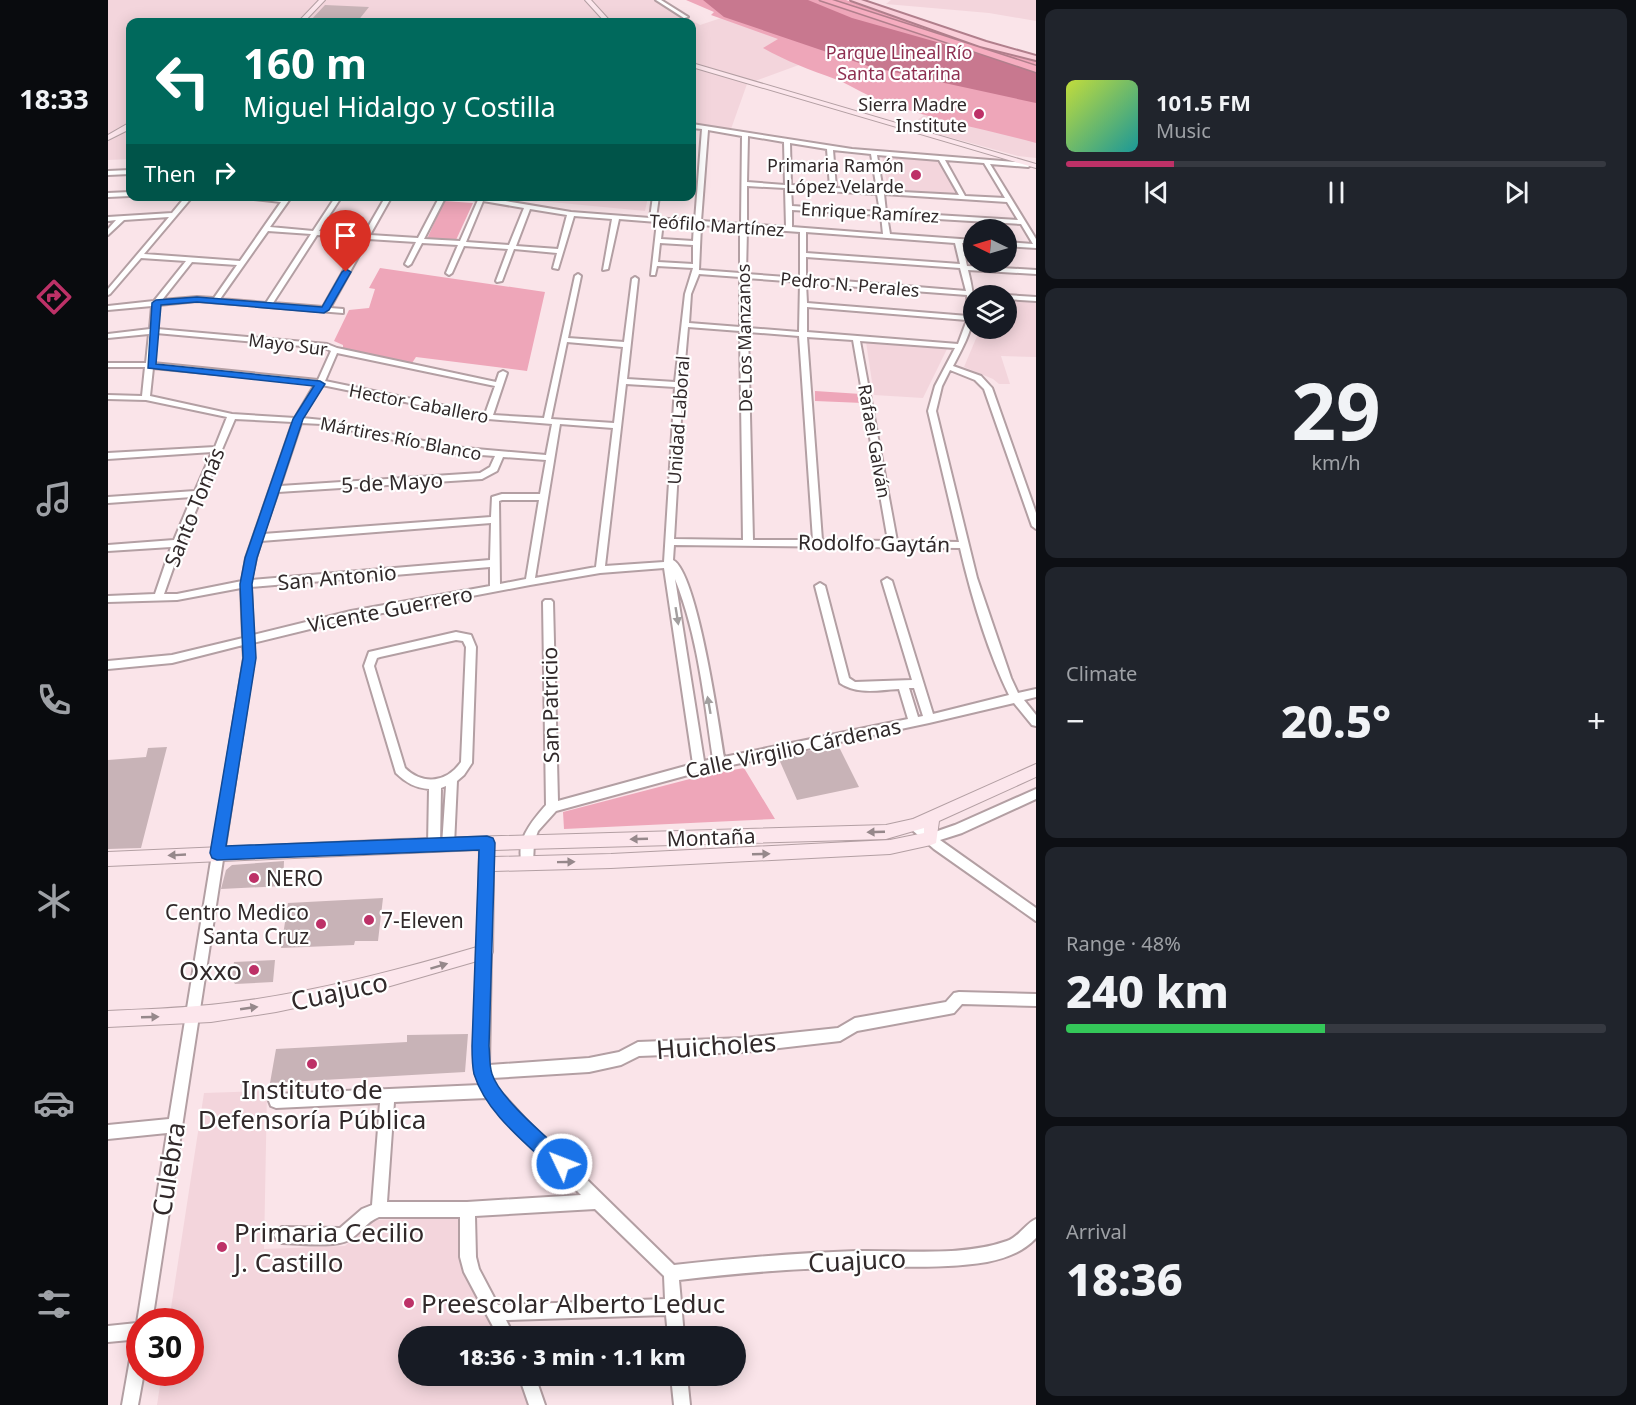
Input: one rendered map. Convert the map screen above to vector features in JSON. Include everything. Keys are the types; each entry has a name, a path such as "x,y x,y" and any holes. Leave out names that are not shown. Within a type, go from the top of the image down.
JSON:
{"highway":[{"path":"824,0 1036,66"},
{"path":"837,0 1036,66"}],"main road":[{"path":"305,18 322,0"},
{"path":"588,0 604,18"},
{"path":"854,0 983,44 1036,57"},
{"path":"862,0 1036,57"},
{"path":"696,66 1032,165"},
{"path":"108,138 126,128"},
{"name":"Montaña","path":"108,859 487,843 886,832 915,825 1036,770"},
{"path":"931,838 932,817"},
{"name":"Montaña","path":"487,864 890,847 931,838"},
{"path":"596,841 596,861"},
{"path":"485,952 487,843"},
{"name":"Cuajuco","path":"108,1019 191,1016 308,998 397,978 485,952"}],"street":[{"path":"658,0 686,17"},
{"path":"696,127 874,153 1032,165"},
{"name":"Unidad Laboral","path":"699,767 670,562 670,542 684,325 688,294 693,283 695,269 705,129"},
{"name":"De Los Manzanos","path":"745,135 742,275 748,541"},
{"path":"787,142 789,230"},
{"path":"830,148 832,189"},
{"path":"874,153 887,236"},
{"path":"941,158 963,197"},
{"path":"986,162 1036,245"},
{"path":"108,173 126,172"},
{"path":"744,184 1009,200"},
{"path":"108,195 126,194"},
{"path":"108,293 186,201"},
{"path":"216,300 287,201"},
{"path":"268,305 336,201"},
{"path":"324,310 386,201"},
{"path":"408,264 440,201"},
{"path":"449,273 481,201"},
{"name":"Teófilo Martínez","path":"487,201 571,214 963,241"},
{"path":"653,274 658,241 656,201"},
{"path":"499,281 527,208"},
{"name":"Enrique Ramírez","path":"789,208 1022,222"},
{"path":"556,268 571,214"},
{"path":"108,219 173,215"},
{"path":"605,268 616,217"},
{"path":"108,233 122,218"},
{"path":"267,229 561,251"},
{"path":"803,231 802,335 818,542"},
{"path":"658,241 696,243"},
{"path":"802,255 963,267 958,241"},
{"path":"1017,244 1036,245"},
{"path":"138,256 242,263"},
{"path":"146,398 156,303 190,260"},
{"name":"Pedro N. Perales","path":"655,264 742,275 963,293"},
{"path":"1017,271 1036,272"},
{"path":"530,582 550,458 551,422 564,340 578,276"},
{"path":"600,570 635,279"},
{"path":"1017,298 1036,299"},
{"path":"108,308 186,299 340,311"},
{"path":"802,305 963,317"},
{"path":"684,325 960,346"},
{"name":"Mayo Sur","path":"108,336 153,331 327,346 335,350 500,386"},
{"path":"963,338 934,398 932,411 963,545 979,601 1015,697 1036,722"},
{"name":"Rafael Galván","path":"856,339 893,543"},
{"path":"564,340 628,345"},
{"name":"Culebra","path":"146,1308 249,658 246,584 258,538 298,419 320,384 335,350"},
{"name":"Hector Caballero","path":"108,365 151,366 320,384 488,417 617,426"},
{"path":"949,367 978,378 988,388 1036,526"},
{"path":"488,417 503,373"},
{"path":"623,381 679,385"},
{"name":"Mártires Río Blanco","path":"108,397 146,398 232,416 298,419 352,428 441,448 499,456 550,458"},
{"name":"Santo Tomás","path":"158,598 177,543 232,416"},
{"path":"108,456 217,449"},
{"name":"5 de Mayo","path":"274,489 482,476 494,469 499,456"},
{"path":"108,500 198,494"},
{"path":"495,589 494,503 497,497 544,497"},
{"path":"258,538 494,520"},
{"name":"Rodolfo Gaytán","path":"670,542 963,545"},
{"path":"108,548 177,543"},
{"name":"Unidad Laboral","path":"670,562 689,602 699,641 719,762"},
{"name":"Vicente Guerrero","path":"108,665 172,658 351,615 530,582 600,570 670,562"},
{"name":"San Antonio","path":"108,598 193,595 246,584 495,563"},
{"path":"887,581 929,719"},
{"path":"820,586 844,680 853,686 860,687 917,684"},
{"name":"San Patricio","path":"548,602 552,807"},
{"path":"456,636 467,638 470,642 466,763 452,779 435,784 417,783 400,770 369,666 374,655 456,636"},
{"path":"903,685 914,722"},
{"name":"Calle Virgilio Cárdenas","path":"552,807 719,762 929,719 1036,693"},
{"path":"441,845 452,779"},
{"path":"435,784 441,845"},
{"name":"Montaña","path":"931,838 958,829 1036,794"},
{"path":"527,863 528,842 533,828 552,807"},
{"path":"915,825 1036,915"},
{"path":"485,952 480,1046 482,1072 490,1091 524,1128 671,1273 675,1326"},
{"name":"Huicholes","path":"482,1072 589,1065 621,1058 638,1049 744,1045 840,1034 855,1025 954,1003 1036,1000"},
{"path":"276,1101 490,1091"},
{"path":"379,1210 387,1096"},
{"path":"108,1132 175,1125"},
{"path":"282,1235 341,1236 370,1211 379,1210 467,1209 598,1202"},
{"path":"467,1209 468,1257 472,1272 500,1326"},
{"name":"Cuajuco","path":"671,1273 856,1259 951,1258 988,1254 1013,1246 1025,1239 1036,1227"},
{"path":"493,1313 674,1307"},
{"path":"108,1334 126,1332"},
{"path":"130,1405 133,1386"},
{"path":"530,1386 537,1405"},
{"path":"680,1386 682,1405"}],"shaded area":[{"path":"108,0 658,0 688,18 126,18 126,159 108,160"},
{"path":"703,0 808,0 852,18 1036,70 1036,103 871,67 724,17"},
{"path":"891,0 1036,0 1036,21 989,13 886,4"},
{"path":"724,17 826,55 747,84 731,129 696,124 696,23 700,25"},
{"path":"895,105 1036,113 1036,158 1018,156 909,126 924,115"},
{"name":"Primaria Ramón López Velarde","path":"882,156 939,160 957,194 888,190"},
{"path":"540,201 647,201 645,211"},
{"path":"1017,302 1036,303 1036,357 1001,356 1010,384 999,384 993,379 964,367 976,339 1017,339"},
{"path":"866,342 947,349 923,398 874,395"},
{"name":"Primaria Cecilio J. Castillo","path":"267,1091 264,1249 345,1246 372,1220 464,1218 466,1269 493,1326 398,1326 398,1386 521,1386 527,1405 157,1405 160,1386 204,1386 204,1308 171,1308 204,1093"}],"green space":[{"name":"Parque Lineal Río Santa Catarina","path":"686,0 846,0 950,37 1036,61 1036,143 925,115 882,101 780,57 763,48 778,39 711,15 714,12"},
{"path":"444,201 473,203 456,240 427,239"},
{"path":"380,268 545,292 527,371 416,357 412,363 343,349 343,345 334,341 349,310 369,308 375,289 369,288"},
{"path":"815,391 861,394 863,403 815,401"},
{"path":"744,768 775,819 564,829 563,812 709,774"}],"building":[{"path":"325,5 369,7 360,18 313,18"},
{"path":"838,745 859,787 797,800 778,757"},
{"path":"167,747 141,848 108,849 108,760 146,757 148,748"},
{"name":"NERO","path":"284,861 283,886 221,889 226,870 232,865"},
{"name":"Centro Medico Santa Cruz","path":"383,898 378,941 355,941 354,945 281,948 288,903"},
{"name":"Oxxo","path":"275,960 273,982 235,984 231,978 234,962"},
{"path":"468,1034 465,1072 270,1083 276,1049 407,1042 407,1035"}],"place":[{"name":"Sierra Madre Institute","path":"979,114"},
{"name":"Primaria Ramón López Velarde","path":"916,175"},
{"name":"NERO","path":"254,878"},
{"name":"7-Eleven","path":"369,920"},
{"name":"Centro Medico Santa Cruz","path":"321,924"},
{"name":"Oxxo","path":"254,970"},
{"name":"Instituto de Defensoría Pública","path":"312,1064"},
{"name":"Primaria Cecilio J. Castillo","path":"222,1247"},
{"name":"Preescolar Alberto Leduc","path":"409,1303"}],"route":[{"path":"346,272 324,310 197,299 156,303 151,366 312,381 320,384 298,419 251,558 246,584 249,658 217,853 487,843 480,1046 482,1072 490,1091 562,1164"}]}
